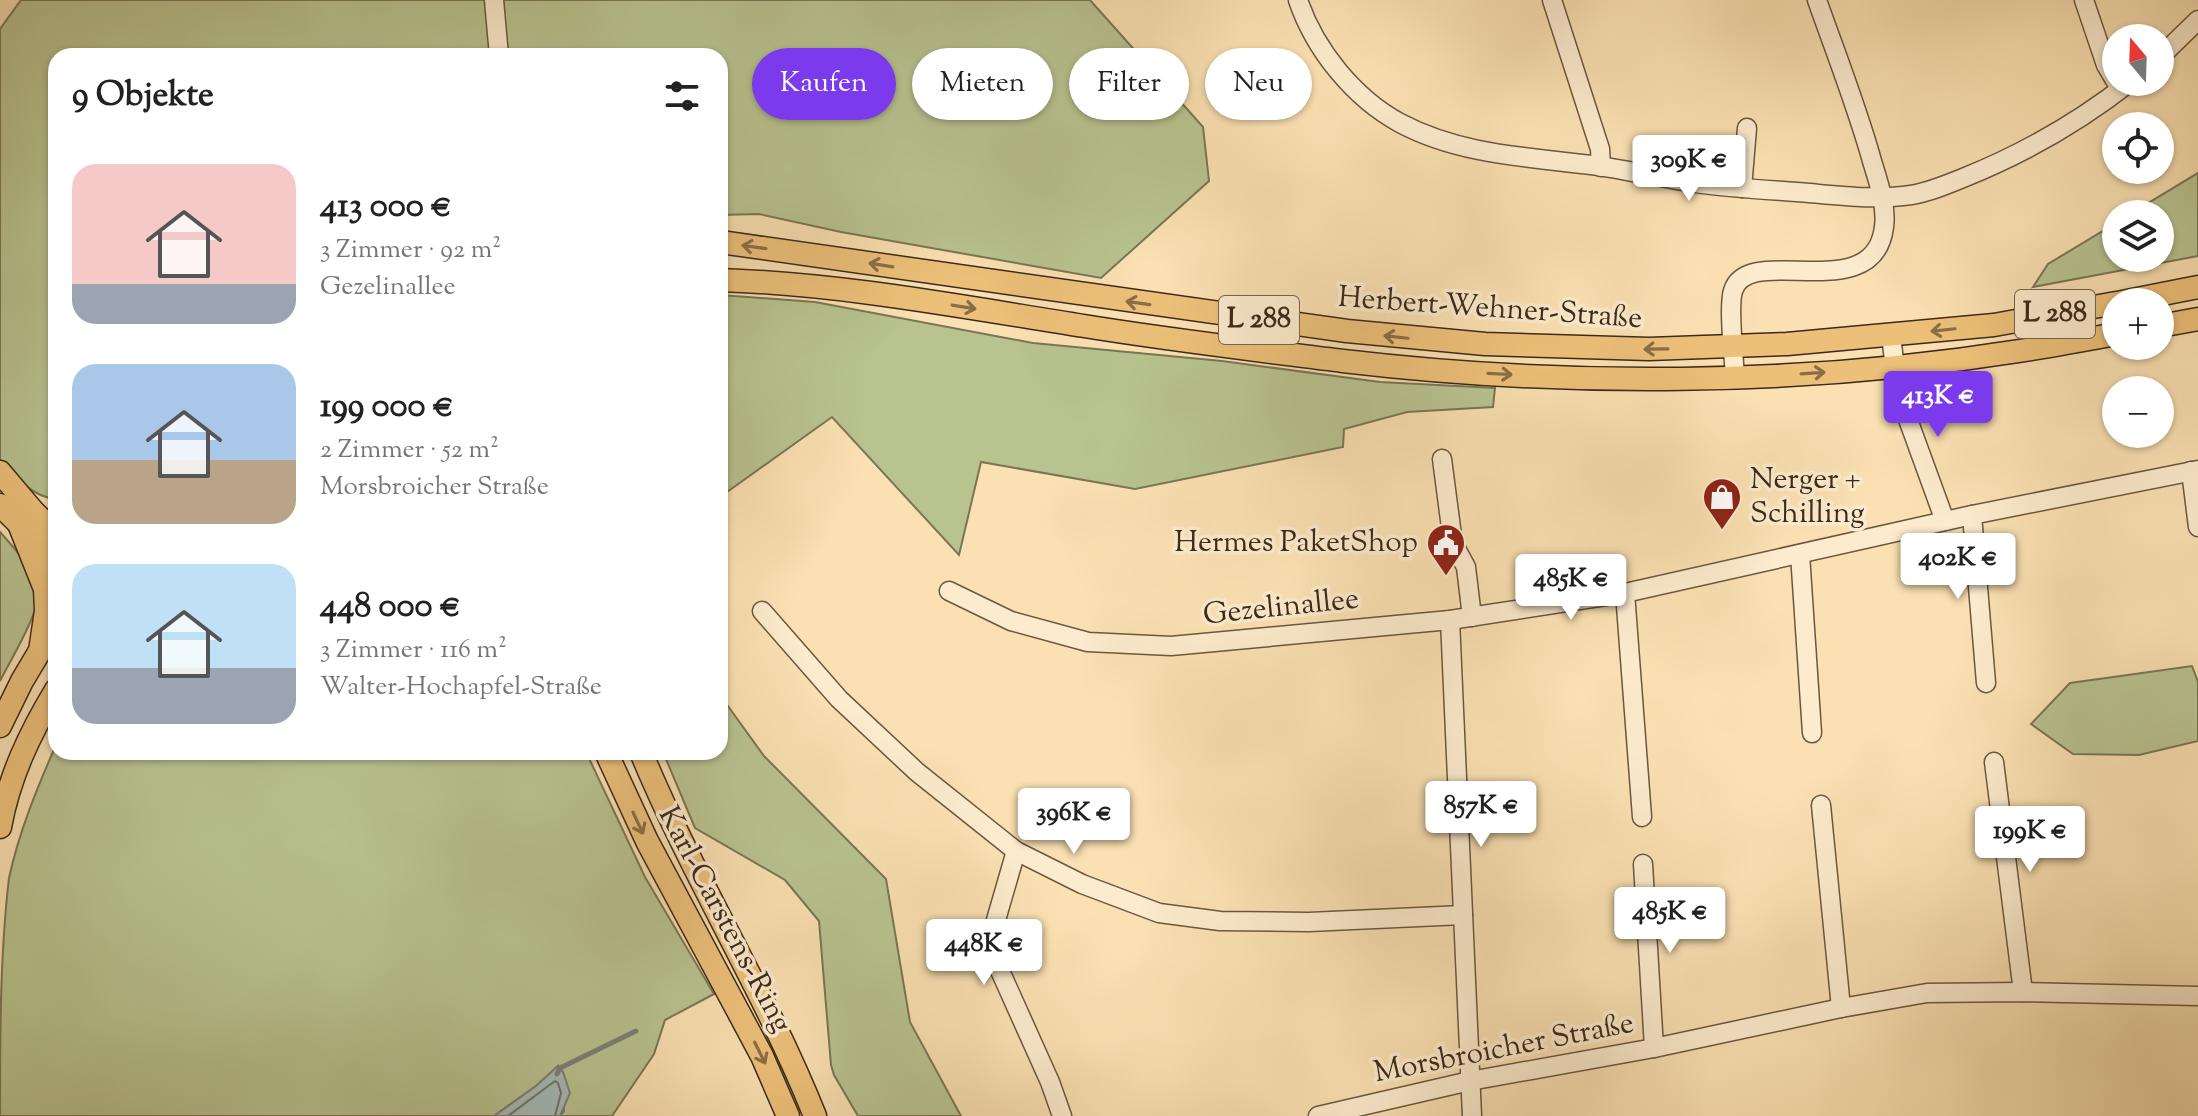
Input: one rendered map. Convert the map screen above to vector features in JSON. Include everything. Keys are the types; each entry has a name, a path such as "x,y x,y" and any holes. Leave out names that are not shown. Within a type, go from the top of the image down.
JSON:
{"main road":[{"name":"Herbert-Wehner-Straße","path":"728,243 1180,309 1412,339 1485,344 1649,349 1734,346 1891,336 1994,325 2102,306"},
{"name":"Herbert-Wehner-Straße","path":"728,280 786,282 843,289 1205,343 1412,368 1567,378 1735,377 1894,366 2017,352 2102,337"},
{"name":"L 288","path":"2174,292 2198,287"},
{"path":"2174,323 2198,319"},
{"path":"0,472 48,549"},
{"path":"0,505 48,529"},
{"path":"26,517 48,515"},
{"path":"26,517 45,589 46,611 40,651"},
{"path":"0,726 48,638"},
{"path":"0,827 5,797 32,730 48,703"},
{"name":"Karl-Carstens-Ring","path":"610,760 647,841 762,1056 788,1116"},
{"name":"Karl-Carstens-Ring","path":"645,760 794,1064 815,1116"}],"street":[{"path":"494,0 498,48"},
{"path":"1298,0 1309,27 1338,70 1367,100 1417,131 1454,144 1507,156 1742,188 1881,198 1924,192 2008,159 2074,122 2106,96"},
{"path":"1552,0 1600,149 1601,167"},
{"path":"1735,377 1732,296 1744,277 1759,272 1842,269 1862,264 1875,252 1884,229 1881,198 1865,136 1817,0"},
{"path":"2084,0 2102,53"},
{"path":"2174,43 2198,20"},
{"path":"1742,188 1747,128"},
{"path":"1891,336 1902,403 1945,521"},
{"path":"1442,459 1453,543 1466,567 1472,617"},
{"name":"Gezelinallee","path":"949,591 1011,621 1088,642 1171,646 1450,620 1625,593 1972,515 2195,471 2198,527"},
{"path":"1972,515 1986,683"},
{"path":"1800,554 1812,733"},
{"path":"1625,593 1642,817"},
{"path":"762,611 839,699 917,772 1016,851 1082,884 1159,913 1220,921 1309,922 1463,915"},
{"path":"1450,620 1472,1116"},
{"path":"1994,762 2023,992"},
{"path":"1821,805 1841,1008"},
{"path":"1016,851 996,920 997,964 1062,1116"},
{"name":"Morsbroicher Straße","path":"1643,864 1654,1048"},
{"name":"Morsbroicher Straße","path":"1318,1116 1378,1110 1470,1081 1927,993 2198,996"}],"green space":[{"path":"21,0 1090,0 1133,48 1069,48 1069,120 1189,120 1189,111 1203,127 1209,181 1101,278 841,232 759,214 728,215 728,48 48,48 48,497 31,490 0,459 0,29"},
{"path":"2198,173 2198,256 2174,261 2174,200 2153,200"},
{"path":"2102,231 2102,272 2113,272 2033,287 2048,264"},
{"path":"728,296 815,302 1033,343 1222,361 1380,382 1495,388 1493,407 1407,412 1344,429 1343,447 1135,489 981,462 959,555 832,417 728,491"},
{"path":"0,532 34,577 38,595 29,626 0,681"},
{"path":"2192,666 2198,682 2198,741 2139,755 2073,754 2031,724 2070,683"},
{"path":"728,706 764,756 886,879 910,1022 961,1116 858,1116 831,1065 819,921 785,880 695,828 666,760 728,760"},
{"path":"50,760 590,760 645,877 714,994 665,1020 654,1054 612,1116 560,1116 564,1111 558,1066 494,1116 0,1116 0,1026 6,907 9,878 29,810"}],"water":[{"path":"558,1066 570,1093 560,1116 494,1116 536,1086"}],"waterway":[{"path":"557,1074 560,1068 636,1031"}],"place":[{"name":"Nerger + Schilling","path":"1722,531"},
{"name":"Hermes PaketShop","path":"1446,577"}]}
